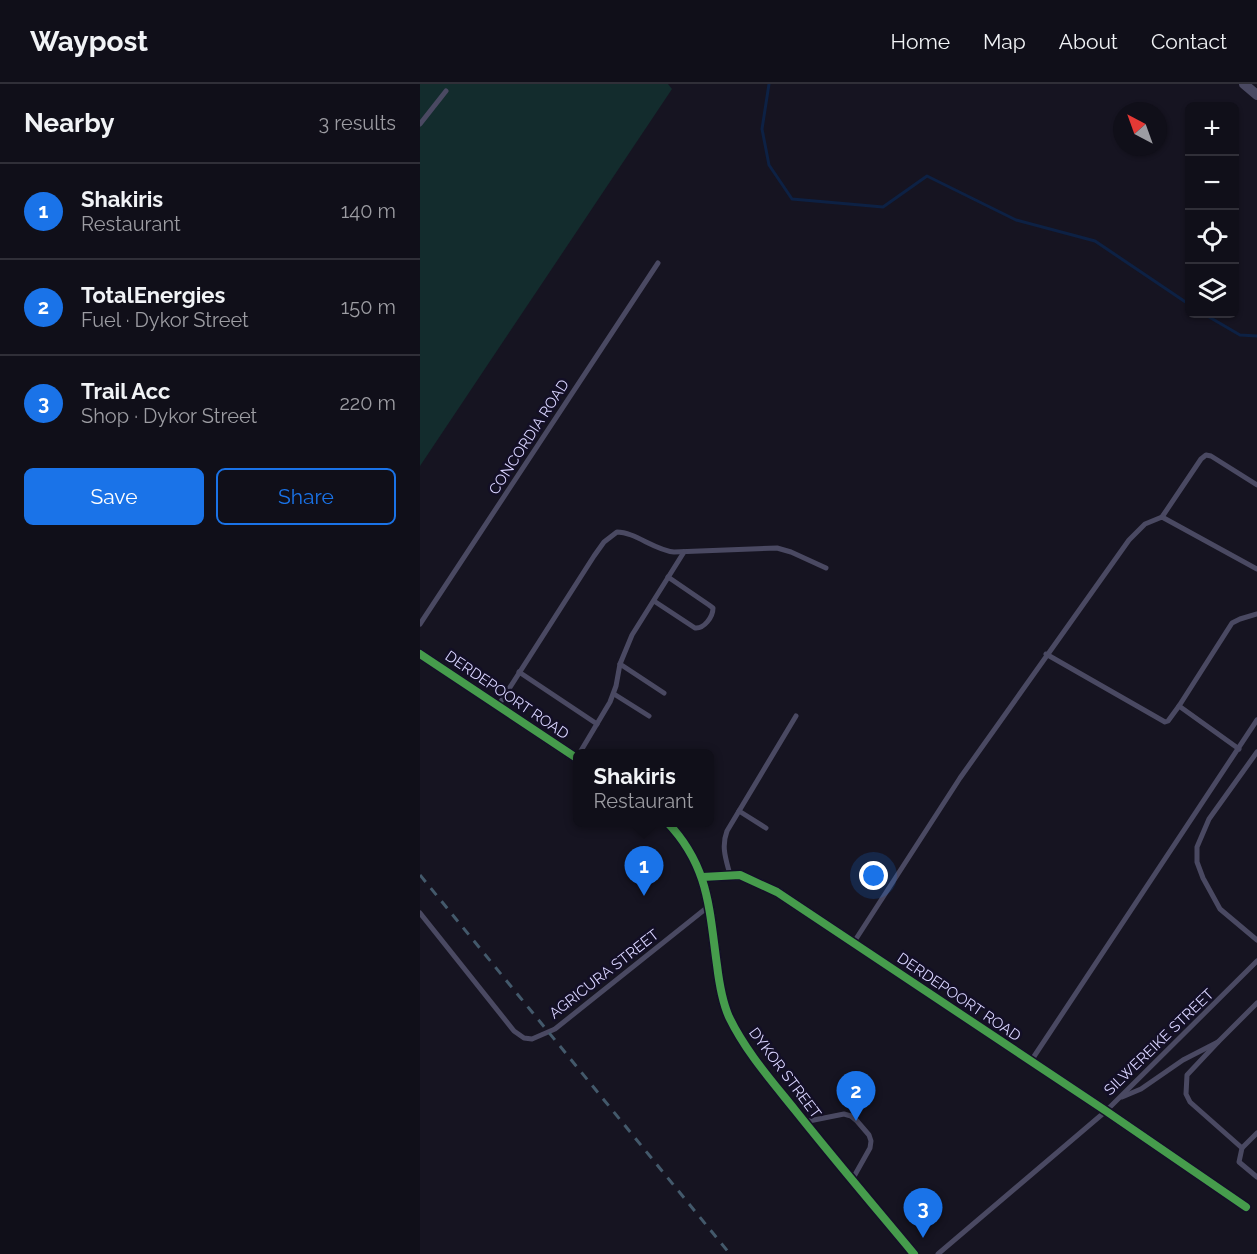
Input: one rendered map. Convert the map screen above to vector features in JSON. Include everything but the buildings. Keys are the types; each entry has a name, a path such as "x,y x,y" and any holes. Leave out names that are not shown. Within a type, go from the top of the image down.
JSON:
{"street":[{"path":"1244,84 1257,95"},
{"name":"DERDEPOORT ROAD","path":"420,654 573,754"},
{"path":"672,827 693,855 702,877"},
{"name":"DERDEPOORT ROAD","path":"702,877 730,875 753,880 777,892 1246,1207"},
{"name":"DYKOR STREET","path":"702,877 709,906 719,984 729,1016 750,1053 914,1254"}],"lane":[{"path":"420,124 446,91"},
{"name":"CONCORDIA ROAD","path":"420,624 658,263"},
{"path":"854,943 960,778 1138,529 1162,517 1206,455 1257,484"},
{"path":"1162,517 1257,569"},
{"path":"498,706 594,556 611,535 620,532 667,551 777,548 825,568"},
{"path":"583,749 614,694 620,664 632,635 684,552"},
{"path":"654,601 695,628 704,625 713,613 710,605 668,577"},
{"path":"1047,654 1161,721 1168,721 1232,624 1240,618 1257,614"},
{"path":"620,664 664,693"},
{"path":"519,672 597,724"},
{"path":"614,694 649,716"},
{"path":"1179,706 1239,749"},
{"path":"730,875 723,851 723,841 727,831 796,716"},
{"path":"1031,1061 1257,720"},
{"path":"1257,752 1209,819 1197,847 1197,862 1220,909 1257,940"},
{"path":"739,811 766,828"},
{"name":"AGRICURA STREET","path":"420,913 514,1031 524,1038 532,1039 555,1029 568,1020 709,906"},
{"name":"SILWEREIKE STREET","path":"938,1254 1106,1111 1257,962"},
{"path":"1242,1148 1190,1102 1186,1094 1187,1075 1257,1003"},
{"path":"1118,1098 1141,1089 1183,1060 1218,1042"},
{"path":"804,1122 844,1114 857,1121 869,1135 870,1148 852,1180"},
{"path":"1257,1133 1242,1148 1239,1162 1257,1177"}],"green space":[{"path":"420,84 668,84 672,89 420,466"}],"waterway":[{"path":"769,84 762,129 769,165 792,199 883,207 927,176 1016,220 1095,241 1185,302"},
{"path":"1211,318 1240,335 1257,336"}],"railway":[{"path":"420,875 730,1254"}],"cycle path":[{"path":"420,654 573,756"},
{"path":"671,827 691,855 705,889 723,998 736,1030 768,1077 914,1254"},
{"path":"702,877 740,875 777,892 1246,1207"}],"place":[{"name":"Shakiris","path":"644,896"},
{"name":"TotalEnergies","path":"856,1121"},
{"name":"Trail Acc","path":"923,1238"}]}
